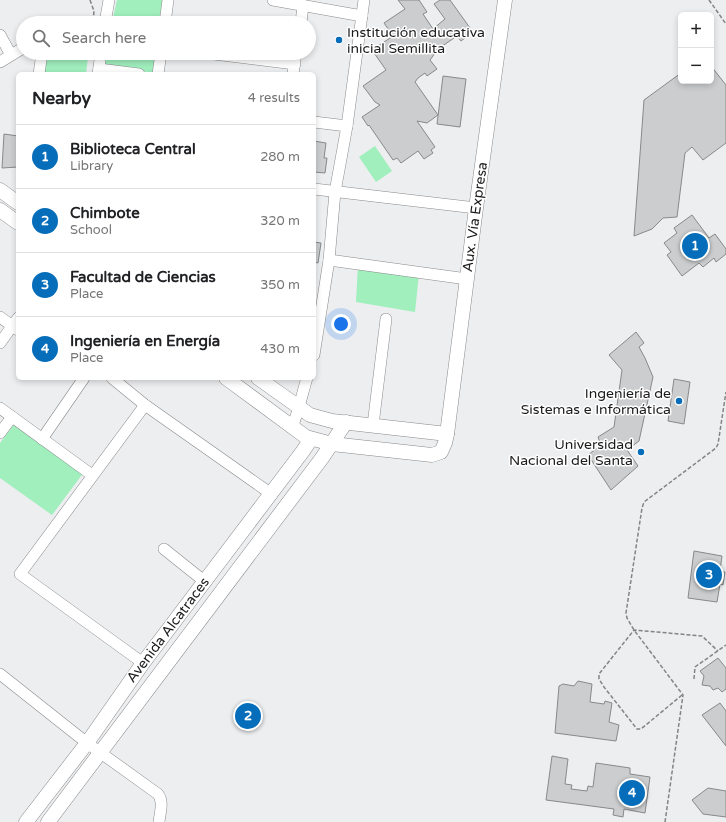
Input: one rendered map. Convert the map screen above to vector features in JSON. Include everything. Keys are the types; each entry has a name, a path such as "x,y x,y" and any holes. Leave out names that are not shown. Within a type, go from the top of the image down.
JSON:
{"main road":[{"name":"Aux. Vía Expresa","path":"332,444 432,455 441,452 446,443 476,208 505,0"},
{"path":"1,192 16,202"},
{"path":"0,210 16,222"},
{"path":"229,380 306,437 332,444"},
{"path":"261,380 305,412 332,421 447,434"},
{"path":"48,822 332,444 346,422"},
{"name":"Avenida Alcatraces","path":"26,822 87,743 143,663 302,451 310,438"}],"street":[{"path":"106,16 109,0"},
{"path":"166,16 168,0"},
{"path":"273,0 362,16"},
{"path":"316,341 328,260 335,192 347,126 364,0"},
{"path":"302,16 303,5"},
{"path":"0,35 11,55"},
{"path":"0,62 16,52"},
{"path":"39,72 41,60"},
{"path":"98,60 99,72"},
{"path":"158,72 160,60"},
{"path":"244,60 294,69"},
{"path":"316,122 347,126"},
{"path":"316,189 476,208"},
{"path":"328,260 467,279"},
{"path":"0,317 16,325 0,343"},
{"path":"373,425 386,319"},
{"path":"42,439 83,380"},
{"path":"114,380 145,405 270,493"},
{"path":"292,427 305,412 302,393 306,380"},
{"path":"143,663 20,574 145,405"},
{"path":"0,408 92,476"},
{"path":"0,432 12,417"},
{"path":"164,549 204,580"},
{"path":"0,674 87,743 158,794 162,803 159,822"}],"path":[{"path":"90,0 94,11 94,16"},
{"path":"709,0 726,24"},
{"path":"665,822 682,695 634,630 627,618 626,613 644,502 716,448 718,444 726,392"},
{"path":"634,630 698,635 705,638 718,652"},
{"path":"634,630 599,674 599,679 604,687 636,728 639,729 641,729 682,695"},
{"path":"694,680 695,667 726,645"}],"green space":[{"path":"117,0 165,0 162,16 114,16"},
{"path":"40,60 88,60 86,72 37,72"},
{"path":"106,60 156,60 154,72 105,65"},
{"path":"375,146 392,171 376,182 359,157"},
{"path":"358,265 419,274 415,312 356,302"},
{"path":"15,423 84,472 52,515 0,478 0,443"}],"building":[{"path":"398,0 419,0 427,12 423,14 433,29 445,19 434,4 440,0 450,0 470,28 467,30 470,34 461,41 457,36 438,49 430,60 437,69 427,76 425,73 415,82 438,115 427,123 417,121 435,147 431,150 433,153 424,159 418,151 401,163 397,158 393,160 362,117 380,105 375,102 363,86 386,70 372,50 393,36 384,23 405,9"},
{"path":"714,70 726,85 726,143 703,160 692,147 685,153 677,217 663,218 652,229 634,236 644,100 678,75 678,84 714,84"},
{"path":"443,76 466,79 460,127 437,124"},
{"path":"4,134 16,136 16,167 2,168"},
{"path":"316,141 326,143 324,158 327,158 325,173 316,172"},
{"path":"692,215 709,238 715,234 726,249 726,254 716,262 714,258 703,267 699,263 682,276 667,255 671,252 664,243 677,233 674,228"},
{"path":"316,242 321,243 318,263 316,262"},
{"path":"636,332 644,343 639,347 653,377 639,441 627,450 638,466 611,490 588,455 601,445 598,437 614,427 622,370 609,355"},
{"name":"Ingeniería de Sistemas e Informática","path":"674,379 690,382 684,424 668,421"},
{"path":"694,551 722,556 720,571 725,572 723,585 720,584 717,602 688,598"},
{"path":"718,658 726,668 726,689 722,692 718,688 713,690 710,686 702,685 704,676 700,671"},
{"path":"578,681 592,684 590,702 604,704 605,701 612,703 609,722 619,725 616,741 555,733 559,686 563,684 574,686"},
{"path":"720,703 726,711 726,746 702,715"},
{"path":"552,756 568,759 565,784 572,785 571,789 587,791 588,786 593,787 596,763 630,768 630,774 650,777 645,813 624,809 623,817 613,815 614,809 546,800"},
{"path":"708,788 726,791 726,817 703,814 692,800"}],"place":[{"name":"Institución educativa inicial Semillita","path":"339,40"},
{"name":"Biblioteca Central","path":"695,246"},
{"name":"Ingeniería de Sistemas e Informática","path":"679,401"},
{"name":"Universidad Nacional del Santa","path":"641,452"},
{"name":"Facultad de Ciencias","path":"709,575"},
{"name":"Chimbote","path":"248,716"},
{"name":"Ingeniería en Energía","path":"632,793"}]}
